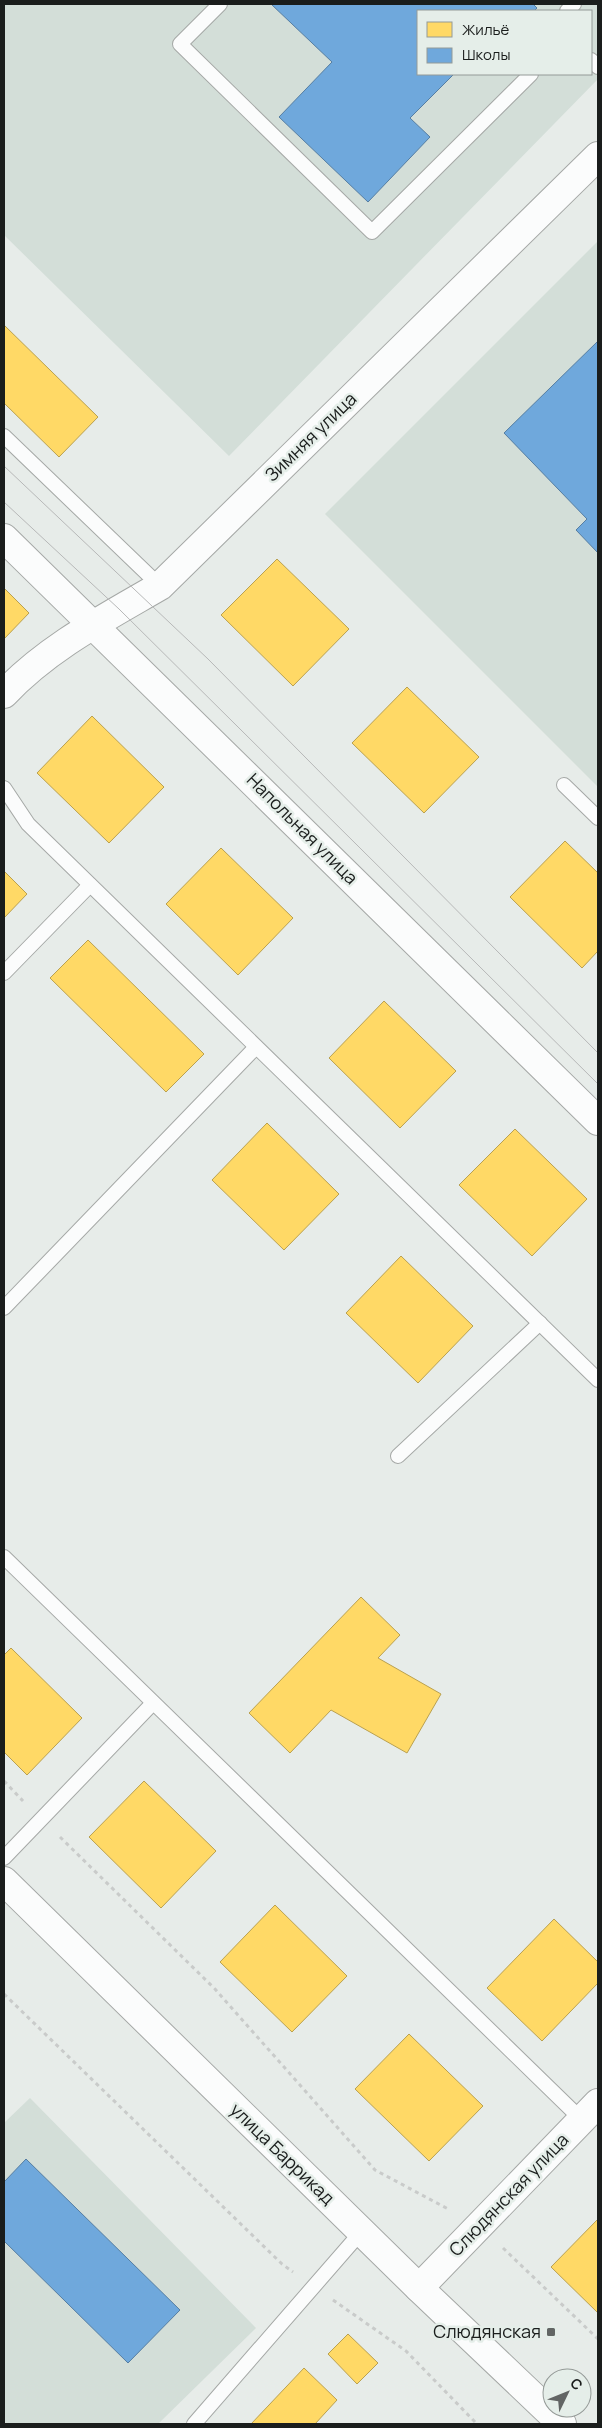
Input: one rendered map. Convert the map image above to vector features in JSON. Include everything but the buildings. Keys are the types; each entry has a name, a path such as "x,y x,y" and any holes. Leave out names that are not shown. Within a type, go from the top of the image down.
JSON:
{"street":[{"name":"Зимняя улица","path":"4,694 23,674 93,624 160,586 598,156"},
{"name":"Напольная улица","path":"4,538 598,1120"},
{"name":"улица Баррикад","path":"4,1881 419,2288 562,2424"},
{"name":"Слюдянская улица","path":"419,2288 590,2112"}],"lane":[{"path":"220,4 180,44 372,232 530,75"},
{"path":"4,436 160,586"},
{"path":"564,785 598,818"},
{"path":"4,788 28,824 598,1380"},
{"path":"4,973 90,885"},
{"path":"4,1308 256,1047"},
{"path":"398,1456 540,1323"},
{"path":"4,1557 153,1703 590,2112"},
{"path":"4,1858 153,1703"},
{"path":"194,2424 362,2231"}],"path":[{"path":"4,1781 215,1989 375,2170 479,2226 598,2339"},
{"path":"4,1994 282,2264 406,2351 477,2424"}],"shaded area":[{"path":"4,4 598,4 598,79 229,456 4,235"},
{"path":"598,241 598,787 325,514"},
{"path":"30,2098 256,2328 158,2424 4,2424 4,2123"}],"tram line":[{"path":"4,466 208,659 598,1053"},
{"path":"4,502 119,609 598,1084"}],"place":[{"name":"Слюдянская","path":"551,2332"}]}
